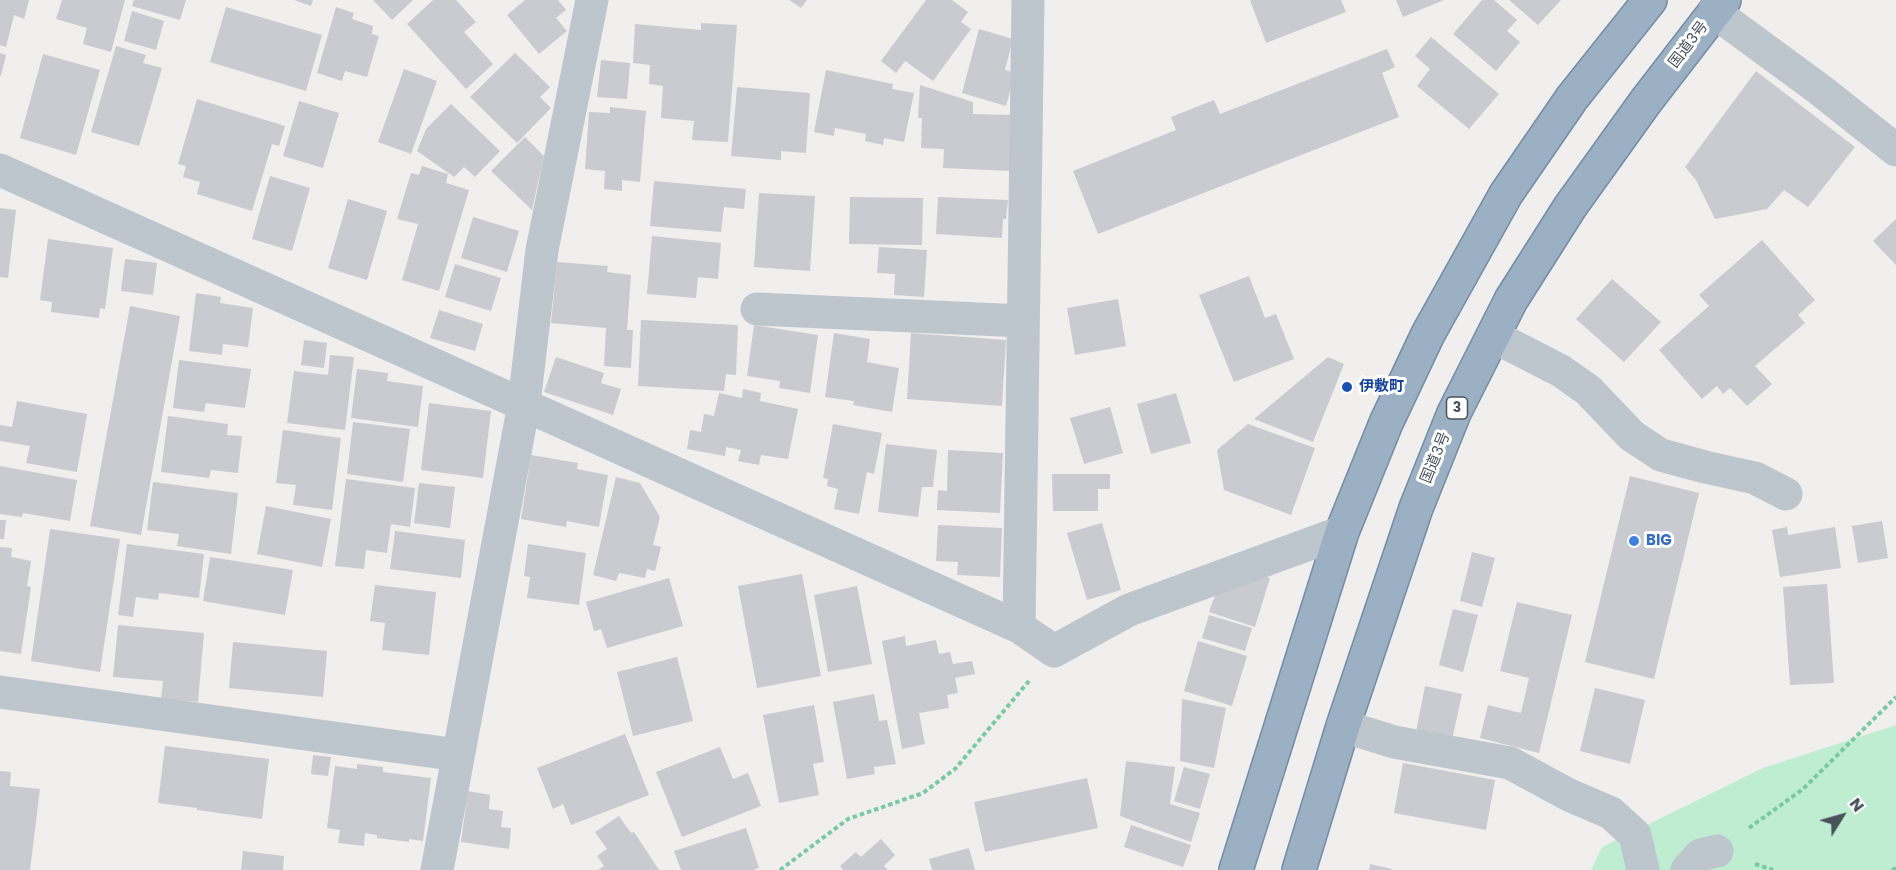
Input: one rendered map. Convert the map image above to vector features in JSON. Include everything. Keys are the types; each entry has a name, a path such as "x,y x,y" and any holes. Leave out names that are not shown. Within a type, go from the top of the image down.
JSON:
{"highway":[{"path":"1236,870 1342,532 1386,423 1428,334 1506,194 1572,98 1650,0"},
{"name":"国道3号","path":"1299,870 1343,726 1416,508 1454,413 1510,300 1569,207 1719,6"}],"street":[{"path":"437,870 524,404 542,250 592,0"},
{"path":"1019,627 1028,0"},
{"path":"1719,6 1896,150"},
{"path":"0,170 1019,627 1054,651 1129,610 1342,532"},
{"path":"757,309 1023,321"},
{"path":"1493,336 1561,371 1588,390 1632,436 1661,454 1755,478 1786,494"},
{"path":"0,692 458,755"},
{"path":"1343,726 1394,742 1510,763 1569,795 1611,813 1635,835 1642,870"},
{"path":"1686,870 1700,855 1717,851"}],"path":[{"path":"780,870 848,819 923,794 956,769 1054,651"},
{"path":"1717,851 1803,789 1896,697"}],"green space":[{"path":"1896,725 1896,870 1591,870 1602,847 1763,768"}],"building":[{"path":"0,0 29,0 24,19 14,15 6,47 0,45"},
{"path":"62,0 125,0 111,52 83,44 87,28 56,19"},
{"path":"134,0 186,0 180,20 132,6"},
{"path":"294,0 313,0 311,6"},
{"path":"373,0 413,0 392,20"},
{"path":"433,0 456,0 476,22 464,32 493,64 466,89 407,24"},
{"path":"525,0 558,0 566,10 556,18 567,31 539,54 507,15"},
{"path":"789,0 807,0 801,8"},
{"path":"926,0 952,0 968,12 961,22 971,29 933,81 905,61 896,73 881,61"},
{"path":"1250,0 1341,0 1346,12 1266,43"},
{"path":"1396,0 1444,0 1403,17"},
{"path":"1482,0 1494,0 1517,20 1507,31 1520,42 1496,71 1453,34"},
{"path":"1509,0 1561,0 1538,25"},
{"path":"226,7 322,35 306,91 210,62"},
{"path":"336,7 354,13 352,19 373,26 372,34 379,36 367,77 345,71 342,81 317,73"},
{"path":"132,11 164,21 156,50 124,41"},
{"path":"701,23 737,25 728,142 692,140 694,121 661,118 663,86 649,84 650,65 633,63 635,24 701,30"},
{"path":"979,29 1013,39 1005,70 1015,73 1006,106 962,93"},
{"path":"1431,37 1499,94 1469,129 1417,86 1430,69 1415,56"},
{"path":"116,46 146,55 143,63 162,68 139,146 91,132"},
{"path":"1387,49 1395,67 1382,73 1399,117 1098,234 1073,171 1176,130 1171,117 1214,100 1220,114"},
{"path":"0,53 6,55 1,76 0,76"},
{"path":"515,53 550,87 540,97 551,108 517,143 470,97"},
{"path":"43,54 100,70 76,155 20,138"},
{"path":"601,60 630,63 627,99 597,97"},
{"path":"404,69 437,81 411,154 378,142"},
{"path":"826,70 893,84 892,89 914,93 904,142 884,138 883,145 865,141 866,134 835,128 834,136 814,132"},
{"path":"1756,71 1855,147 1808,207 1784,190 1767,209 1715,219 1696,180 1685,167"},
{"path":"920,85 973,102 973,114 1012,115 1010,171 943,168 944,149 921,148 922,118 918,118"},
{"path":"737,87 810,93 806,153 781,151 781,160 731,156"},
{"path":"197,99 285,126 279,146 272,144 252,211 197,194 200,182 183,177 186,166 178,164"},
{"path":"299,101 339,113 323,168 283,156"},
{"path":"451,104 500,151 475,177 464,167 454,177 417,151 426,129"},
{"path":"610,107 646,111 640,182 622,180 622,191 604,189 605,171 585,169 589,112 610,113"},
{"path":"525,137 544,156 532,210 491,171"},
{"path":"422,166 448,174 446,183 469,190 439,291 402,280 418,224 397,219 411,173 419,175"},
{"path":"270,176 310,188 292,251 252,239"},
{"path":"654,181 746,189 744,209 724,207 721,232 650,226"},
{"path":"759,193 815,196 810,271 754,267"},
{"path":"850,197 923,198 922,245 849,244"},
{"path":"938,197 1008,200 1006,219 1003,219 1002,238 936,234"},
{"path":"348,199 387,211 367,280 328,268"},
{"path":"0,208 16,210 8,278 0,277"},
{"path":"473,217 519,231 507,272 461,258"},
{"path":"1896,219 1896,265 1873,241"},
{"path":"652,236 721,243 718,279 698,277 696,298 647,294"},
{"path":"48,239 113,248 105,309 100,308 99,318 51,312 52,302 40,300"},
{"path":"1762,240 1815,300 1798,315 1805,323 1755,366 1772,384 1747,406 1730,388 1723,394 1717,386 1702,399 1659,350 1709,306 1699,295"},
{"path":"879,247 927,250 924,297 894,295 895,274 877,273"},
{"path":"125,259 157,263 153,295 121,291"},
{"path":"557,262 608,266 607,272 631,275 627,330 633,330 631,368 604,366 606,328 551,323"},
{"path":"455,264 501,278 491,311 445,297"},
{"path":"1249,276 1265,318 1276,314 1294,359 1234,382 1199,295"},
{"path":"1612,279 1661,322 1624,362 1576,319"},
{"path":"196,293 221,297 220,303 253,308 248,347 223,344 222,355 189,351"},
{"path":"1118,299 1126,346 1075,355 1067,308"},
{"path":"130,306 180,316 141,535 90,526"},
{"path":"439,310 483,324 475,351 430,338"},
{"path":"641,320 738,325 736,375 726,374 724,391 638,386"},
{"path":"754,325 818,335 810,393 779,388 780,381 747,376"},
{"path":"834,333 870,339 867,362 899,368 892,412 853,405 854,401 825,397"},
{"path":"911,333 1006,340 1002,406 907,399"},
{"path":"304,340 327,343 324,368 301,365"},
{"path":"330,355 354,357 345,430 287,423 294,371 328,375"},
{"path":"556,357 604,373 601,383 621,389 613,415 544,392"},
{"path":"1328,357 1344,364 1313,442 1254,419"},
{"path":"179,360 251,369 245,408 206,403 204,412 173,408"},
{"path":"357,369 388,373 387,381 423,386 418,427 351,418"},
{"path":"743,389 761,393 760,401 798,409 788,459 761,455 759,465 738,461 741,450 726,447 725,456 687,449 690,430 701,432 704,414 714,416 719,393 742,398"},
{"path":"1176,393 1191,443 1151,454 1137,404"},
{"path":"17,401 87,414 77,472 26,463 30,446 0,441 0,425 12,427"},
{"path":"429,403 491,411 483,478 421,470"},
{"path":"1110,407 1123,453 1084,464 1070,418"},
{"path":"168,416 228,424 227,435 242,436 238,473 211,470 209,478 161,472"},
{"path":"353,422 410,429 403,482 347,474"},
{"path":"833,424 882,433 874,474 867,472 859,514 834,509 838,489 827,486 828,479 823,478"},
{"path":"1248,424 1315,448 1291,515 1224,490 1217,450"},
{"path":"283,430 341,438 332,510 293,505 296,485 276,483"},
{"path":"886,444 937,450 933,487 922,487 918,517 878,512"},
{"path":"948,450 1003,453 1000,513 937,510 938,490 947,491"},
{"path":"531,455 578,463 577,469 608,475 599,527 567,521 566,527 521,519"},
{"path":"0,466 77,480 70,521 23,513 22,517 0,514"},
{"path":"1052,474 1110,474 1110,489 1098,489 1098,511 1053,511"},
{"path":"1630,476 1699,493 1654,679 1585,662"},
{"path":"616,477 640,483 660,517 653,545 661,547 655,571 647,569 645,578 619,573 616,581 593,575"},
{"path":"346,479 415,488 410,527 391,524 387,553 366,550 364,569 335,566"},
{"path":"153,482 238,493 231,554 177,546 179,534 147,530"},
{"path":"419,483 455,487 450,528 414,523"},
{"path":"266,506 331,519 322,567 257,554"},
{"path":"0,520 6,520 4,539 0,539"},
{"path":"1882,521 1888,558 1858,563 1852,526"},
{"path":"1102,523 1121,590 1087,600 1067,533"},
{"path":"938,525 1002,528 1000,577 957,575 958,562 936,561"},
{"path":"1787,527 1788,535 1835,527 1841,568 1780,577 1772,530"},
{"path":"50,529 120,539 100,672 31,661"},
{"path":"395,531 465,540 461,578 390,569"},
{"path":"127,544 204,554 199,598 159,593 158,600 136,597 133,617 118,615"},
{"path":"528,544 586,553 579,605 527,598 530,577 524,576"},
{"path":"0,547 12,548 11,557 31,561 27,586 31,587 21,654 0,651"},
{"path":"1472,552 1495,558 1482,607 1460,601"},
{"path":"210,557 293,570 285,615 203,601"},
{"path":"802,574 821,676 757,688 738,586"},
{"path":"1257,574 1270,578 1255,627 1209,612 1215,595"},
{"path":"669,578 683,626 607,648 601,629 594,631 586,602"},
{"path":"1827,584 1834,683 1790,685 1783,587"},
{"path":"375,585 436,592 429,655 382,650 385,623 370,621"},
{"path":"857,586 872,664 828,672 814,595"},
{"path":"1517,602 1572,615 1539,753 1480,738 1488,705 1521,713 1529,678 1500,671"},
{"path":"1453,609 1478,615 1463,672 1439,665"},
{"path":"1209,615 1252,628 1245,651 1202,638"},
{"path":"118,625 204,633 198,702 161,699 163,681 113,677"},
{"path":"905,636 906,646 936,640 939,654 950,652 953,664 972,661 975,674 955,678 958,693 947,695 949,708 919,713 925,744 902,749 882,641"},
{"path":"1198,641 1247,656 1232,706 1184,691"},
{"path":"233,642 327,651 323,697 229,688"},
{"path":"677,657 693,721 633,736 617,672"},
{"path":"1425,686 1462,694 1452,740 1416,732"},
{"path":"1595,688 1645,700 1630,764 1580,751"},
{"path":"874,694 879,721 887,720 896,764 874,767 875,774 847,779 833,702"},
{"path":"1182,699 1226,708 1214,768 1180,761"},
{"path":"814,705 824,762 813,764 819,795 779,803 763,715"},
{"path":"625,734 649,795 571,825 563,804 553,809 537,768"},
{"path":"165,746 269,759 262,819 158,803"},
{"path":"720,747 733,779 748,773 761,806 682,837 656,772"},
{"path":"313,755 331,757 328,776 311,774"},
{"path":"1126,761 1175,767 1170,804 1200,813 1191,842 1120,816"},
{"path":"1403,763 1495,780 1486,830 1394,813"},
{"path":"357,764 383,767 383,772 431,778 423,841 409,839 409,842 377,838 377,835 365,833 364,846 338,843 340,830 327,828 335,766 357,769"},
{"path":"1184,767 1210,774 1200,809 1174,801"},
{"path":"0,771 11,772 10,786 40,789 30,870 0,870"},
{"path":"1087,778 1098,828 985,852 974,802"},
{"path":"468,791 490,795 489,809 503,811 501,827 511,828 509,849 461,842"},
{"path":"619,816 631,833 634,832 659,870 598,870 604,866 597,856 607,849 595,832"},
{"path":"1131,825 1191,845 1183,867 1124,847"},
{"path":"746,828 759,868 753,870 681,870 674,851"},
{"path":"881,839 895,855 884,866 888,870 843,870 840,866 856,852 861,857"},
{"path":"969,848 975,870 932,870 929,859"},
{"path":"243,851 284,856 283,870 241,870"},
{"path":"1370,864 1392,869 1392,870 1369,870"}],"place":[{"name":"伊敷町","path":"1347,387"},
{"name":"BIG","path":"1634,541"}]}
